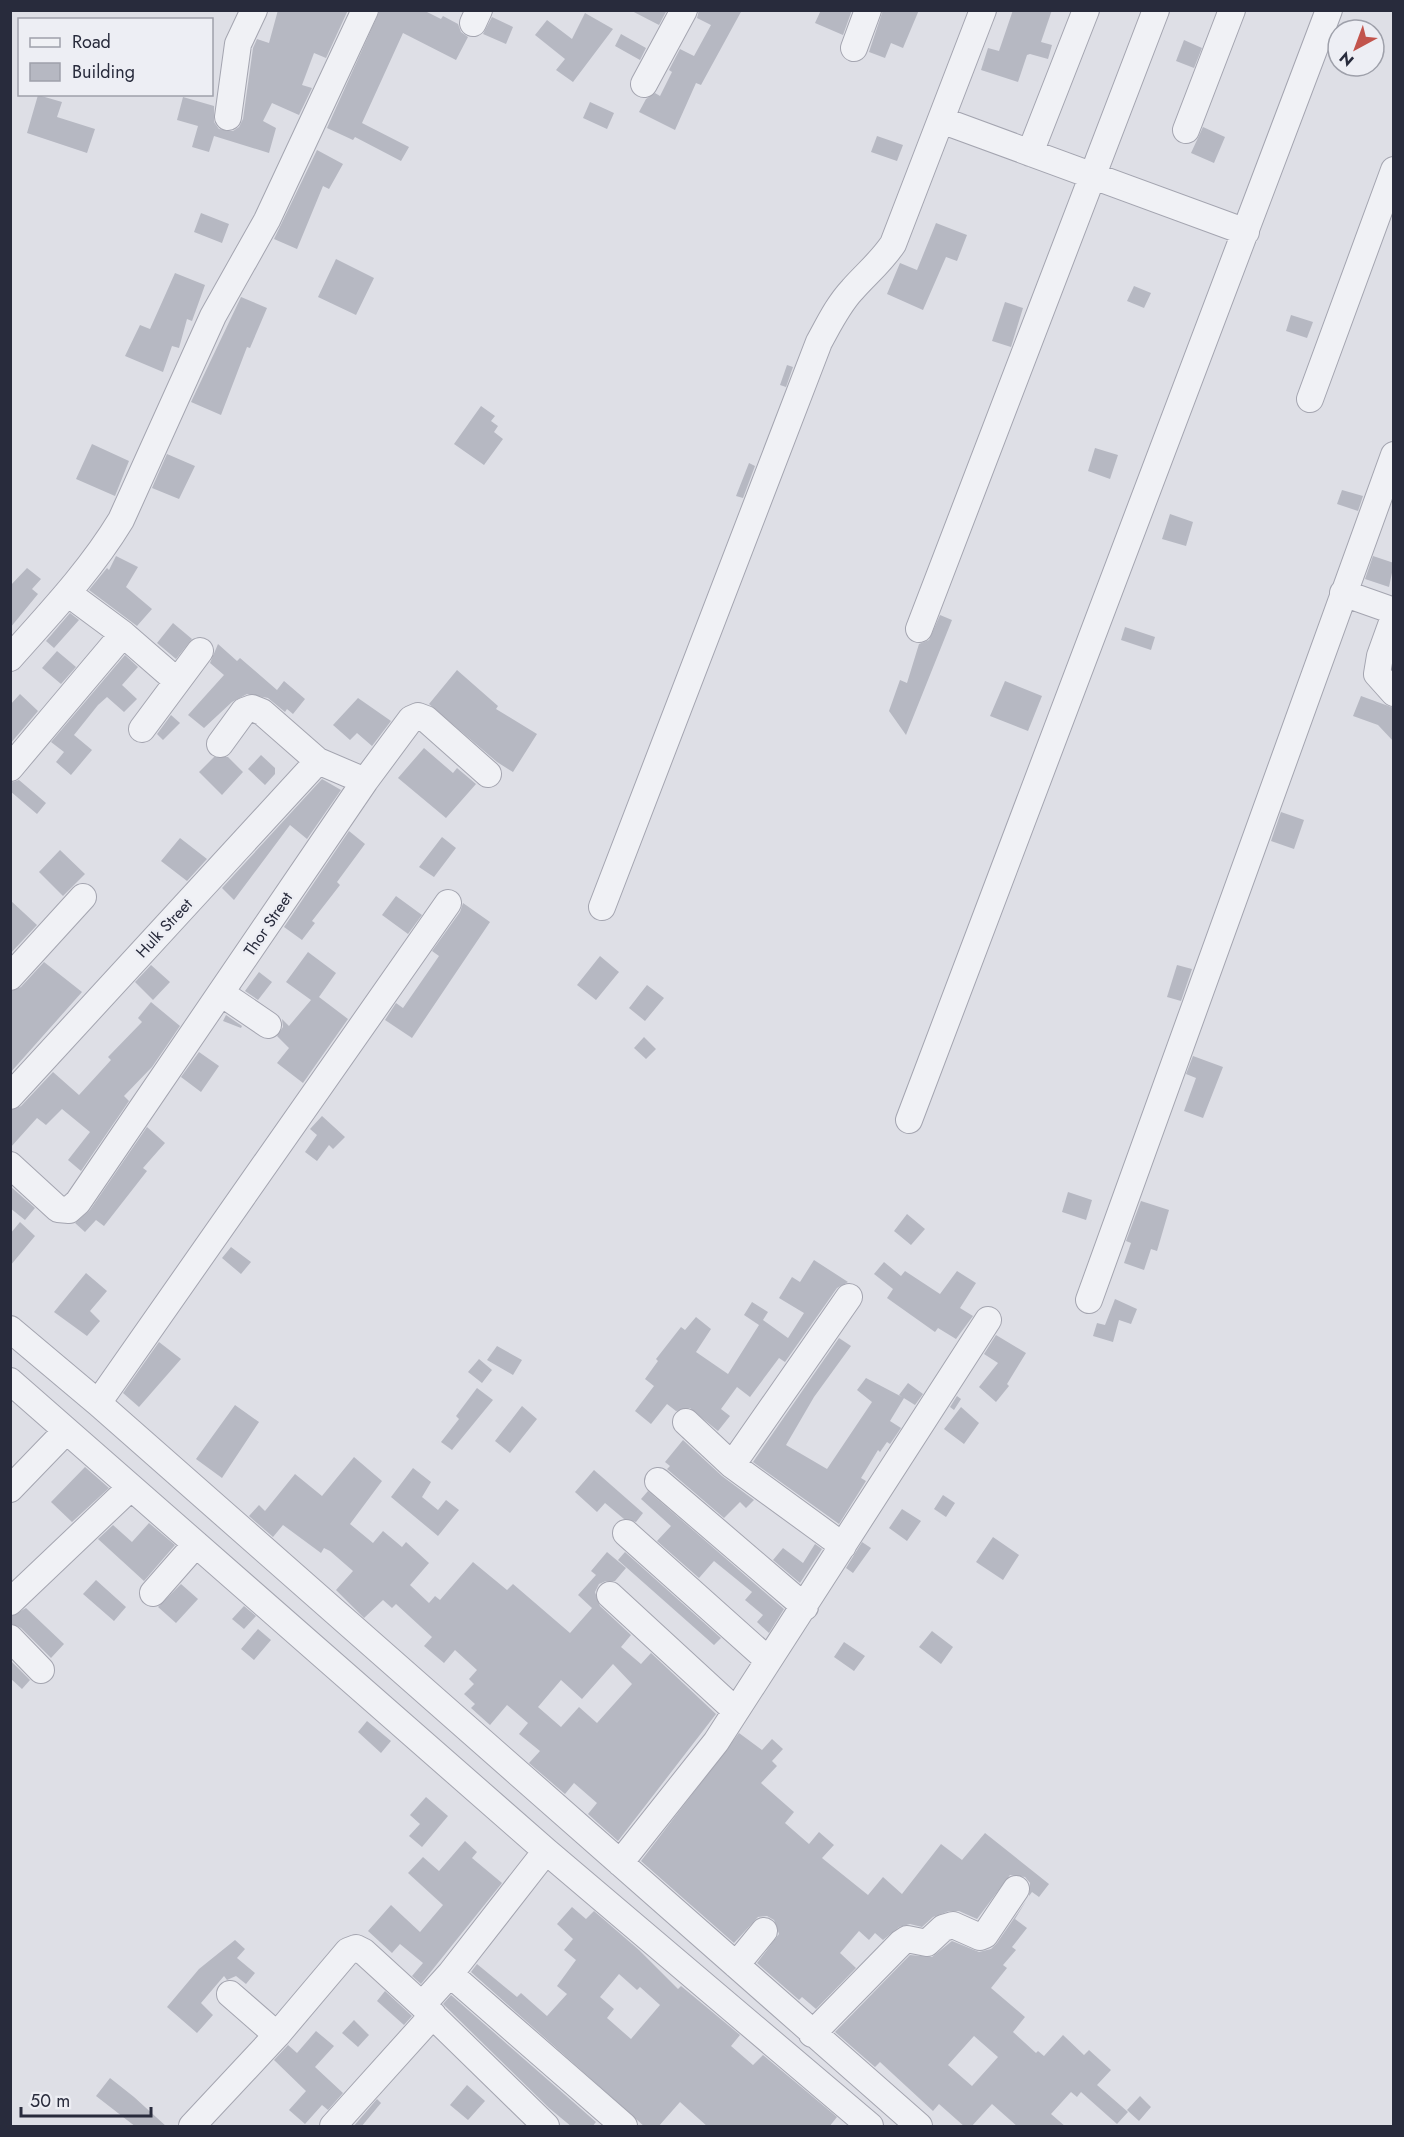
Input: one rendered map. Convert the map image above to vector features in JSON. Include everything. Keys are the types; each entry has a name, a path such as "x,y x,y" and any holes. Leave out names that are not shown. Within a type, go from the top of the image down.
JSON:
{"street":[{"path":"228,117 238,44 254,10"},
{"path":"10,658 69,594 102,550 135,494 213,316 271,212 365,10"},
{"path":"644,84 684,10"},
{"path":"854,48 868,10"},
{"path":"602,907 819,342 837,308 880,262 893,244 983,10"},
{"path":"1030,153 1086,10"},
{"path":"919,628 1156,10"},
{"path":"1186,130 1232,10"},
{"path":"909,1120 1329,10"},
{"path":"941,120 1246,232"},
{"path":"1310,399 1394,170"},
{"path":"1089,1300 1394,455"},
{"path":"1343,593 1394,611"},
{"path":"69,594 123,634 177,681"},
{"path":"1394,617 1380,656 1377,674 1394,693"},
{"path":"10,768 123,634"},
{"path":"142,729 200,651"},
{"path":"220,744 244,711 252,708 262,712 318,761 365,781"},
{"name":"Thor Street","path":"10,1165 58,1209 69,1210 78,1202 365,781 411,719 418,716 426,719 489,774"},
{"name":"Hulk Street","path":"10,1096 318,761"},
{"path":"10,977 83,897"},
{"path":"98,1403 448,903"},
{"path":"221,993 268,1025"},
{"path":"732,1465 849,1297"},
{"path":"620,1863 716,1742 768,1660 806,1606 988,1320"},
{"path":"10,1329 98,1403 570,1849 620,1863 812,2034 870,2127"},
{"path":"10,1381 129,1488 570,1849 842,2081 919,2127"},
{"path":"686,1422 732,1465 843,1546"},
{"path":"10,1489 66,1431"},
{"path":"658,1481 742,1555 806,1606"},
{"path":"10,1602 129,1488"},
{"path":"626,1533 768,1660"},
{"path":"153,1593 196,1544"},
{"path":"610,1595 736,1711"},
{"path":"10,1638 41,1670"},
{"path":"333,2127 428,2010 450,1974 570,1849"},
{"path":"812,2034 901,1942 907,1940 927,1943 944,1928 953,1925 980,1937 985,1935 1016,1888"},
{"path":"736,1965 764,1931"},
{"path":"192,2127 277,2035 348,1951 356,1948 364,1952 428,2010 546,2127"},
{"path":"450,1974 624,2127"},
{"path":"230,1994 277,2035"}],"building":[{"path":"278,10 348,10 326,58 314,53 302,85 312,88 299,115 272,103 263,121 276,128 269,153 214,136 209,152 192,147 198,126 177,120 183,97 214,106 214,122 219,129 233,131 239,127 243,119 253,48 257,39 269,43"},
{"path":"380,10 423,10 441,19 443,16 458,24 461,32 468,37 456,60 403,33 362,123 409,147 401,161 355,137 353,140 327,128"},
{"path":"630,10 667,10 659,25"},
{"path":"699,10 742,10 701,85 696,83 675,130 639,112 646,99 655,93 660,96 672,72 669,70 680,49 694,56 711,25 697,18"},
{"path":"821,10 852,10 843,35 815,23"},
{"path":"883,10 919,10 903,48 891,43 885,58 869,52"},
{"path":"1013,10 1052,10 1041,42 1052,45 1048,59 1027,55 1018,82 981,70 988,48 999,51"},
{"path":"585,13 613,29 573,82 556,70 565,59 535,35 547,20 572,39"},
{"path":"492,17 513,27 506,44 483,34"},
{"path":"621,34 646,48 640,60 615,46"},
{"path":"1184,40 1202,48 1194,68 1176,61"},
{"path":"38,96 62,102 57,117 95,129 87,153 27,133"},
{"path":"590,102 614,113 607,129 583,118"},
{"path":"1203,127 1225,137 1214,163 1191,153"},
{"path":"877,136 903,145 897,161 871,152"},
{"path":"317,150 343,164 329,189 323,186 297,249 274,239"},
{"path":"201,213 229,224 222,243 194,232"},
{"path":"936,223 967,235 957,261 946,257 923,310 887,294 900,263 917,270"},
{"path":"336,259 374,278 356,315 318,297"},
{"path":"175,273 205,285 192,321 187,319 179,348 172,346 163,372 125,356 140,325 150,329"},
{"path":"1134,286 1151,293 1144,308 1127,301"},
{"path":"241,297 267,308 250,348 247,347 221,415 191,402"},
{"path":"1005,302 1023,308 1011,347 992,341"},
{"path":"1291,315 1313,322 1307,338 1286,331"},
{"path":"787,365 793,367 786,387 780,385"},
{"path":"481,406 495,416 491,421 498,426 494,432 503,439 484,465 454,444"},
{"path":"92,444 129,461 115,496 76,479"},
{"path":"1095,448 1118,455 1110,479 1088,471"},
{"path":"167,454 195,466 179,499 152,488"},
{"path":"749,463 755,466 743,498 736,496"},
{"path":"1342,490 1363,496 1358,511 1337,504"},
{"path":"1170,514 1193,522 1186,546 1162,539"},
{"path":"116,556 138,567 126,587 152,609 137,626 89,590 107,568 109,570"},
{"path":"1373,556 1394,563 1389,587 1365,579"},
{"path":"27,568 41,579 32,589 38,594 10,628 10,586"},
{"path":"70,613 79,620 54,648 46,641"},
{"path":"940,615 952,620 906,735 889,711 900,680 907,683 919,644 929,640"},
{"path":"173,623 192,639 176,659 157,643"},
{"path":"1125,627 1155,637 1151,650 1121,640"},
{"path":"218,644 237,661 240,658 277,690 284,681 305,699 293,714 287,709 285,712 268,698 247,694 232,702 204,728 188,715 224,675 210,663"},
{"path":"57,651 76,667 61,684 42,668"},
{"path":"125,655 138,667 122,685 137,699 124,712 107,697 98,705 74,735 92,750 71,775 56,762 64,752 51,742"},
{"path":"457,670 498,706 496,709 537,734 513,772 497,762 429,704"},
{"path":"1005,681 1042,696 1028,731 990,716"},
{"path":"20,694 38,711 10,744 10,705"},
{"path":"1361,696 1394,708 1394,742 1378,725 1353,716"},
{"path":"358,698 391,721 372,746 357,733 350,740 333,725"},
{"path":"171,715 180,723 163,740 157,734"},
{"path":"424,748 453,773 457,768 476,784 446,818 398,778"},
{"path":"261,755 275,768 275,774 265,785 248,769"},
{"path":"214,757 228,757 243,772 222,795 199,772"},
{"path":"322,779 341,790 307,839 290,825 234,900 222,888"},
{"path":"19,780 46,803 37,814 10,791 10,783"},
{"path":"1281,812 1304,820 1294,849 1271,841"},
{"path":"349,831 365,844 337,882 340,885 312,921 315,923 302,940 284,927"},
{"path":"442,837 456,848 434,877 419,867"},
{"path":"180,838 207,859 187,881 161,861"},
{"path":"60,850 85,874 63,896 39,872"},
{"path":"396,896 422,915 408,934 382,915"},
{"path":"10,900 37,925 10,954"},
{"path":"463,903 490,922 412,1038 385,1020 396,1003 403,1008 439,956 432,951 460,912"},
{"path":"308,952 336,973 319,997 348,1019 303,1083 277,1063 289,1048 277,1036 283,1027 282,1019 289,1026 311,1000 286,982"},
{"path":"600,956 619,972 596,1000 577,985"},
{"path":"44,962 82,992 10,1073 10,992 21,987"},
{"path":"151,965 170,982 153,1000 135,982"},
{"path":"1177,965 1192,969 1181,1001 1167,997"},
{"path":"259,972 272,982 258,1000 245,991"},
{"path":"647,985 664,998 645,1021 629,1008"},
{"path":"151,1002 180,1026 152,1067 124,1096 129,1101 81,1171 68,1160 90,1132 62,1109 46,1125 37,1118 10,1148 10,1111 21,1106 53,1072 79,1095 111,1060 108,1057 142,1022 138,1018"},
{"path":"226,1015 242,1026 241,1028 223,1021"},
{"path":"644,1037 656,1049 646,1059 634,1048"},
{"path":"199,1052 219,1066 201,1092 181,1077"},
{"path":"1193,1056 1223,1067 1203,1118 1184,1111 1196,1078 1186,1074"},
{"path":"322,1116 345,1137 333,1149 329,1145 317,1161 305,1152 317,1135 310,1129"},
{"path":"147,1127 165,1143 143,1168 147,1171 104,1226 96,1220 85,1232 75,1223 90,1210"},
{"path":"10,1186 35,1208 25,1220 10,1208"},
{"path":"1068,1192 1092,1200 1086,1220 1062,1212"},
{"path":"1141,1201 1169,1210 1157,1251 1151,1249 1144,1270 1124,1263 1131,1243 1126,1241"},
{"path":"907,1214 925,1229 911,1245 894,1231"},
{"path":"20,1222 35,1236 10,1266 10,1234"},
{"path":"231,1247 251,1262 241,1274 222,1258"},
{"path":"814,1260 848,1282 837,1288 785,1362 779,1358 750,1397 737,1387 721,1409 730,1416 718,1431 690,1408 676,1411 667,1404 651,1424 635,1411 654,1386 645,1379 658,1361 656,1359 681,1327 685,1330 696,1317 711,1329 696,1352 728,1374 759,1325 744,1315 752,1302 768,1312 763,1320 788,1338 804,1313 779,1298 792,1277 800,1282"},
{"path":"884,1262 901,1276 905,1271 940,1294 957,1271 976,1283 960,1308 973,1316 956,1339 938,1328 935,1332 887,1298 893,1289 874,1274"},
{"path":"86,1273 107,1291 90,1311 100,1321 87,1336 54,1312"},
{"path":"1115,1299 1137,1309 1131,1324 1119,1320 1113,1342 1093,1336 1097,1323 1105,1325"},
{"path":"996,1335 1026,1353 1007,1384 1009,1386 996,1402 979,1387 998,1363 984,1354"},
{"path":"839,1338 851,1346 814,1397 786,1445 827,1469 872,1402 857,1390 866,1378 904,1398 890,1421 901,1428 890,1444 887,1442 880,1452 878,1450 861,1478 866,1481 839,1524 753,1462"},
{"path":"159,1342 181,1359 139,1407 123,1393"},
{"path":"497,1346 522,1360 513,1375 487,1360"},
{"path":"479,1359 492,1370 482,1383 468,1372"},
{"path":"908,1383 923,1394 915,1405 899,1395"},
{"path":"477,1388 493,1400 452,1450 441,1442 459,1419 456,1416"},
{"path":"957,1396 961,1399 954,1410 950,1407"},
{"path":"235,1405 259,1422 222,1478 196,1459"},
{"path":"522,1406 537,1419 510,1453 495,1441"},
{"path":"961,1407 979,1423 964,1444 944,1429"},
{"path":"683,1440 722,1476 754,1500 746,1508 740,1502 724,1518 667,1469 670,1466 665,1462"},
{"path":"354,1457 382,1481 350,1524 373,1543 383,1531 402,1547 406,1542 429,1563 410,1585 429,1603 435,1596 440,1600 473,1562 507,1590 513,1584 570,1633 592,1608 578,1595 596,1575 591,1571 607,1552 626,1568 615,1581 599,1584 595,1592 600,1606 631,1635 621,1647 641,1664 651,1653 716,1714 618,1841 588,1814 597,1803 574,1783 565,1794 529,1763 540,1751 519,1734 528,1723 507,1705 490,1725 471,1708 475,1704 464,1694 474,1684 469,1679 477,1670 455,1650 444,1663 424,1646 432,1637 396,1604 392,1608 383,1600 364,1618 336,1590 353,1571 330,1551 324,1548 321,1553 283,1525 273,1537 249,1516 259,1505 265,1511 295,1474 322,1496","holes":["613,1664 632,1684 597,1723 579,1707 561,1727 538,1707 561,1680 582,1699"]},
{"path":"85,1467 109,1488 72,1522 51,1502"},
{"path":"413,1468 431,1482 422,1497 438,1510 446,1500 459,1510 438,1536 391,1497"},
{"path":"594,1470 643,1513 636,1522 624,1519 605,1503 597,1512 575,1492"},
{"path":"648,1491 784,1609 769,1633 757,1622 763,1615 745,1600 752,1592 714,1561 699,1578 657,1541 671,1526 641,1499"},
{"path":"943,1495 955,1503 946,1517 934,1509"},
{"path":"902,1509 921,1521 907,1541 889,1528"},
{"path":"149,1523 175,1545 144,1581 98,1539 113,1525 132,1542"},
{"path":"993,1537 1019,1555 1003,1580 976,1562"},
{"path":"862,1542 871,1548 853,1573 846,1568"},
{"path":"815,1544 822,1549 800,1583 773,1560 783,1548 803,1563"},
{"path":"625,1552 721,1638 714,1645 618,1560"},
{"path":"96,1580 126,1607 114,1621 83,1594"},
{"path":"181,1584 198,1599 176,1623 158,1607"},
{"path":"244,1606 256,1616 244,1629 232,1619"},
{"path":"26,1608 64,1644 51,1658 21,1628 10,1623 10,1617"},
{"path":"258,1629 271,1640 254,1660 241,1649"},
{"path":"932,1631 953,1647 941,1664 919,1647"},
{"path":"844,1642 865,1656 854,1671 834,1657"},
{"path":"10,1660 30,1680 22,1689 10,1678"},
{"path":"367,1721 391,1741 381,1753 358,1732"},
{"path":"739,1733 762,1750 772,1739 783,1749 772,1761 777,1766 761,1783 794,1812 785,1823 809,1844 819,1832 834,1845 822,1858 868,1895 883,1877 902,1894 941,1844 962,1860 985,1833 1049,1884 1039,1897 1032,1892 1029,1896 1030,1883 1025,1877 1010,1875 977,1919 959,1911 949,1911 933,1917 922,1927 910,1924 899,1927 883,1940 875,1933 869,1940 859,1931 840,1953 856,1968 816,2009 802,1997 799,2000 757,1963 779,1934 774,1920 767,1916 758,1917 734,1943 641,1861"},
{"path":"426,1797 448,1816 422,1847 409,1836 420,1824 410,1815"},
{"path":"465,1841 477,1852 472,1858 502,1883 421,1984 412,1976 423,1963 400,1944 392,1953 368,1931 391,1905 420,1932 443,1905 408,1873 423,1857 439,1871"},
{"path":"1026,1901 1015,1919 1027,1928 1012,1947 1016,1950 1003,1965 1007,1968 991,1988 1025,2017 1013,2032 1036,2053 1038,2051 1044,2056 1063,2035 1084,2055 1089,2050 1111,2070 1097,2085 1128,2112 1117,2124 1081,2092 1077,2097 1071,2092 1051,2114 1066,2127 1018,2127 992,2104 971,2127 965,2127 939,2104 933,2111 880,2062 875,2067 835,2032 910,1955 932,1957 952,1941 979,1952 991,1949","holes":["974,2036 998,2057 972,2086 948,2065"]},
{"path":"572,1907 586,1919 594,1911 639,1950 678,1989 681,1986 740,2035 731,2046 753,2065 763,2055 837,2117 829,2127 708,2127 680,2102 658,2127 645,2127 471,1972 477,1964 517,1997 521,1993 547,2016 567,1994 557,1986 576,1960 564,1950 573,1939 557,1924","holes":["619,1974 637,1990 640,1987 660,2005 631,2039 607,2018 614,2009 600,1997"]},
{"path":"235,1940 245,1949 237,1958 255,1973 246,1984 236,1976 227,1980 224,1976 201,2003 213,2015 197,2033 167,2007 199,1969"},
{"path":"385,1991 412,2016 404,2025 377,2001"},
{"path":"451,1995 596,2122 592,2127 572,2127 549,2108 443,2004"},
{"path":"354,2020 369,2035 358,2047 342,2033"},
{"path":"316,2031 334,2046 315,2067 343,2093 328,2110 322,2105 305,2124 289,2110 306,2091 274,2060 288,2045 297,2053"},
{"path":"110,2078 167,2127 136,2127 96,2096"},
{"path":"467,2085 485,2101 468,2120 450,2105"},
{"path":"1140,2096 1151,2107 1139,2121 1127,2110"},
{"path":"377,2099 381,2103 361,2127 353,2127"}]}
